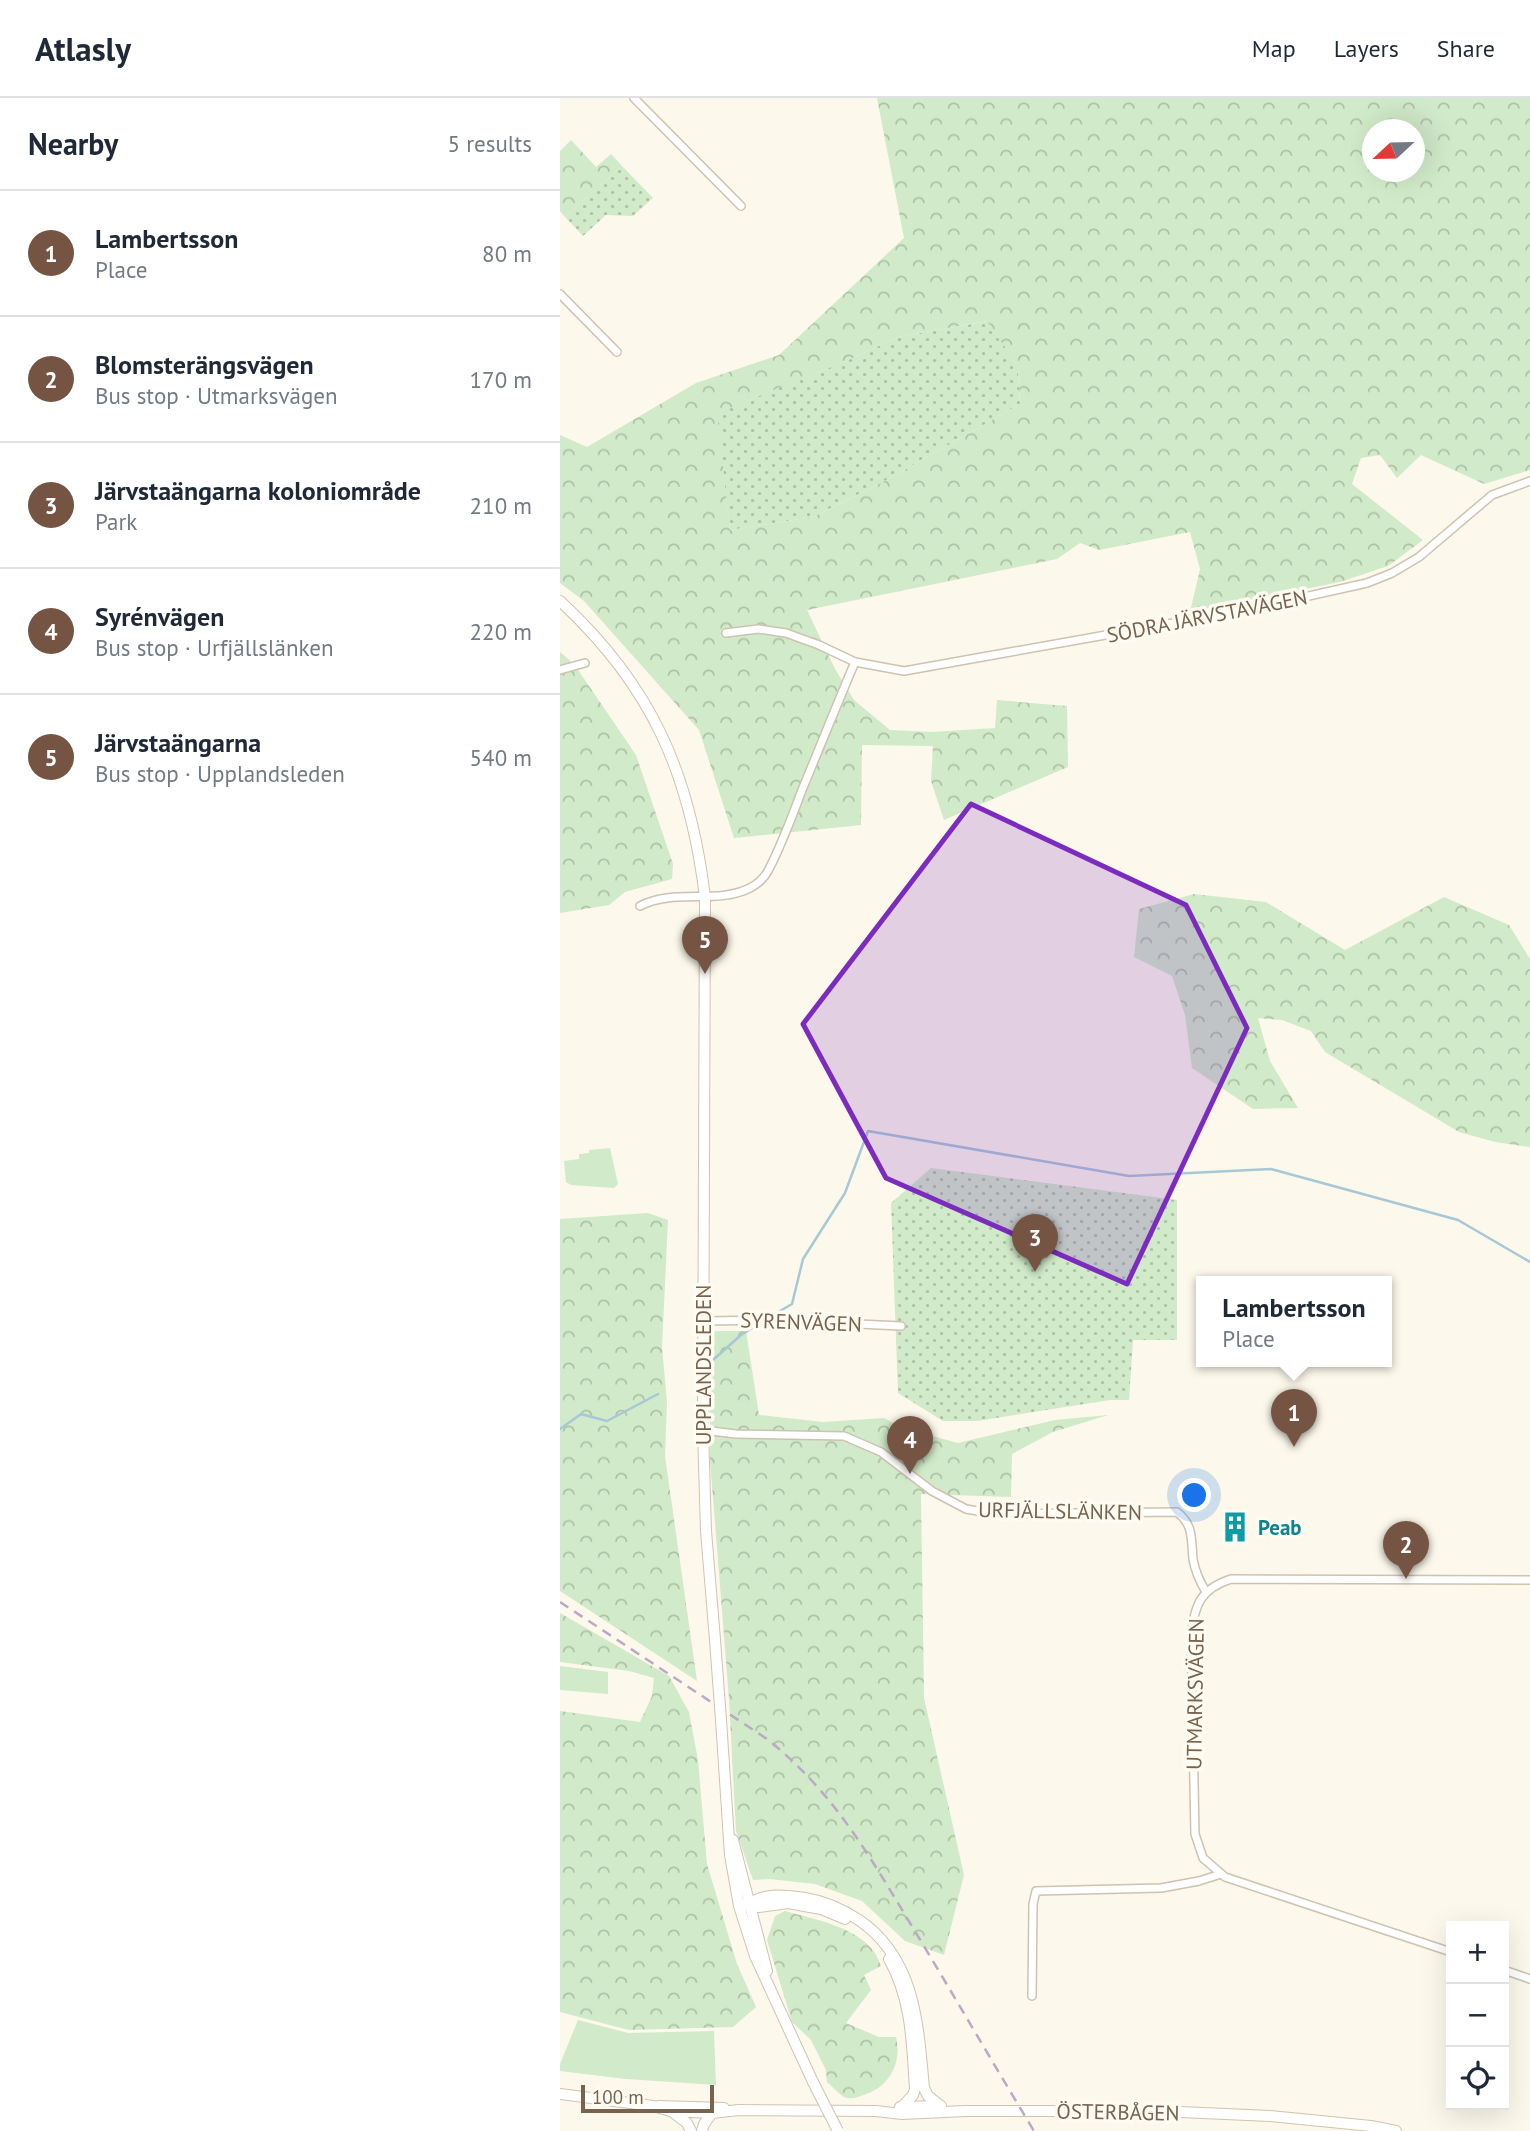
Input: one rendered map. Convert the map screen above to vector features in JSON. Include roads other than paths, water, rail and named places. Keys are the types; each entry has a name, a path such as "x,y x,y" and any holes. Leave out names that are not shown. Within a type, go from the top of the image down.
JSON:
{"main road":[{"name":"UPPLANDSLEDEN","path":"560,601 616,660 640,695 676,766 694,826 705,897 702,1321 706,1531 730,1833 738,1854 744,1906 778,2007 838,2131"},
{"path":"744,1906 771,1896 821,1902 849,1914 884,1942 903,1969 909,1984 916,2014 924,2088 928,2096 941,2106"},
{"path":"744,1906 788,1903 833,1913 868,1935 889,1958 903,1986 912,2050 915,2089 902,2107"},
{"name":"ÖSTERBÅGEN","path":"560,2094 653,2106 702,2106 738,2110 902,2114 965,2111 1170,2111 1270,2116 1396,2131"},
{"name":"ÖSTERBÅGEN","path":"653,2106 670,2111 712,2113 738,2110"},
{"name":"ÖSTERBÅGEN","path":"876,2112 902,2107 941,2106 965,2111"},
{"path":"670,2111 681,2117 691,2131"},
{"path":"702,2131 712,2113"}],"street":[{"path":"634,98 741,206"},
{"path":"560,294 617,352"},
{"name":"SÖDRA JÄRVSTAVÄGEN","path":"726,633 758,629 786,633 855,662 904,671 1246,610 1367,583 1392,573 1419,557 1492,495 1530,481"},
{"path":"640,906 668,898 705,897 737,892 750,888 761,880 768,872 855,662"},
{"path":"560,670 585,663"},
{"name":"SYRENVÄGEN","path":"702,1321 773,1320 901,1326"},
{"name":"URFJÄLLSLÄNKEN","path":"703,1430 736,1434 844,1436 881,1451 932,1491 966,1509 995,1514 1177,1512 1185,1518 1192,1535 1196,1572 1206,1592"},
{"name":"UTMARKSVÄGEN","path":"1446,1950 1225,1877 1203,1858 1195,1834 1191,1634 1194,1612 1206,1592 1231,1579 1530,1580"},
{"path":"1032,1996 1033,1904 1036,1892 1161,1888 1221,1874"},
{"path":"1509,1972 1530,1979"}],"waterway":[{"path":"768,1318 792,1304 803,1259 845,1193 868,1131 1129,1176 1271,1169 1458,1220 1530,1262"},
{"path":"713,1360 741,1335 760,1323"},
{"path":"560,1429 581,1414 607,1421 658,1394"}],"railway":[{"path":"560,1602 767,1739 813,1782 833,1805 867,1854 1034,2131"}],"place":[{"name":"Järvstaängarna","path":"705,974"},
{"name":"Järvstaängarna koloniområde","path":"1035,1272"},
{"name":"Lambertsson","path":"1294,1447"},
{"name":"Syrénvägen","path":"910,1474"},
{"name":"Peab","path":"1235,1527"},
{"name":"Blomsterängsvägen","path":"1406,1579"}]}
